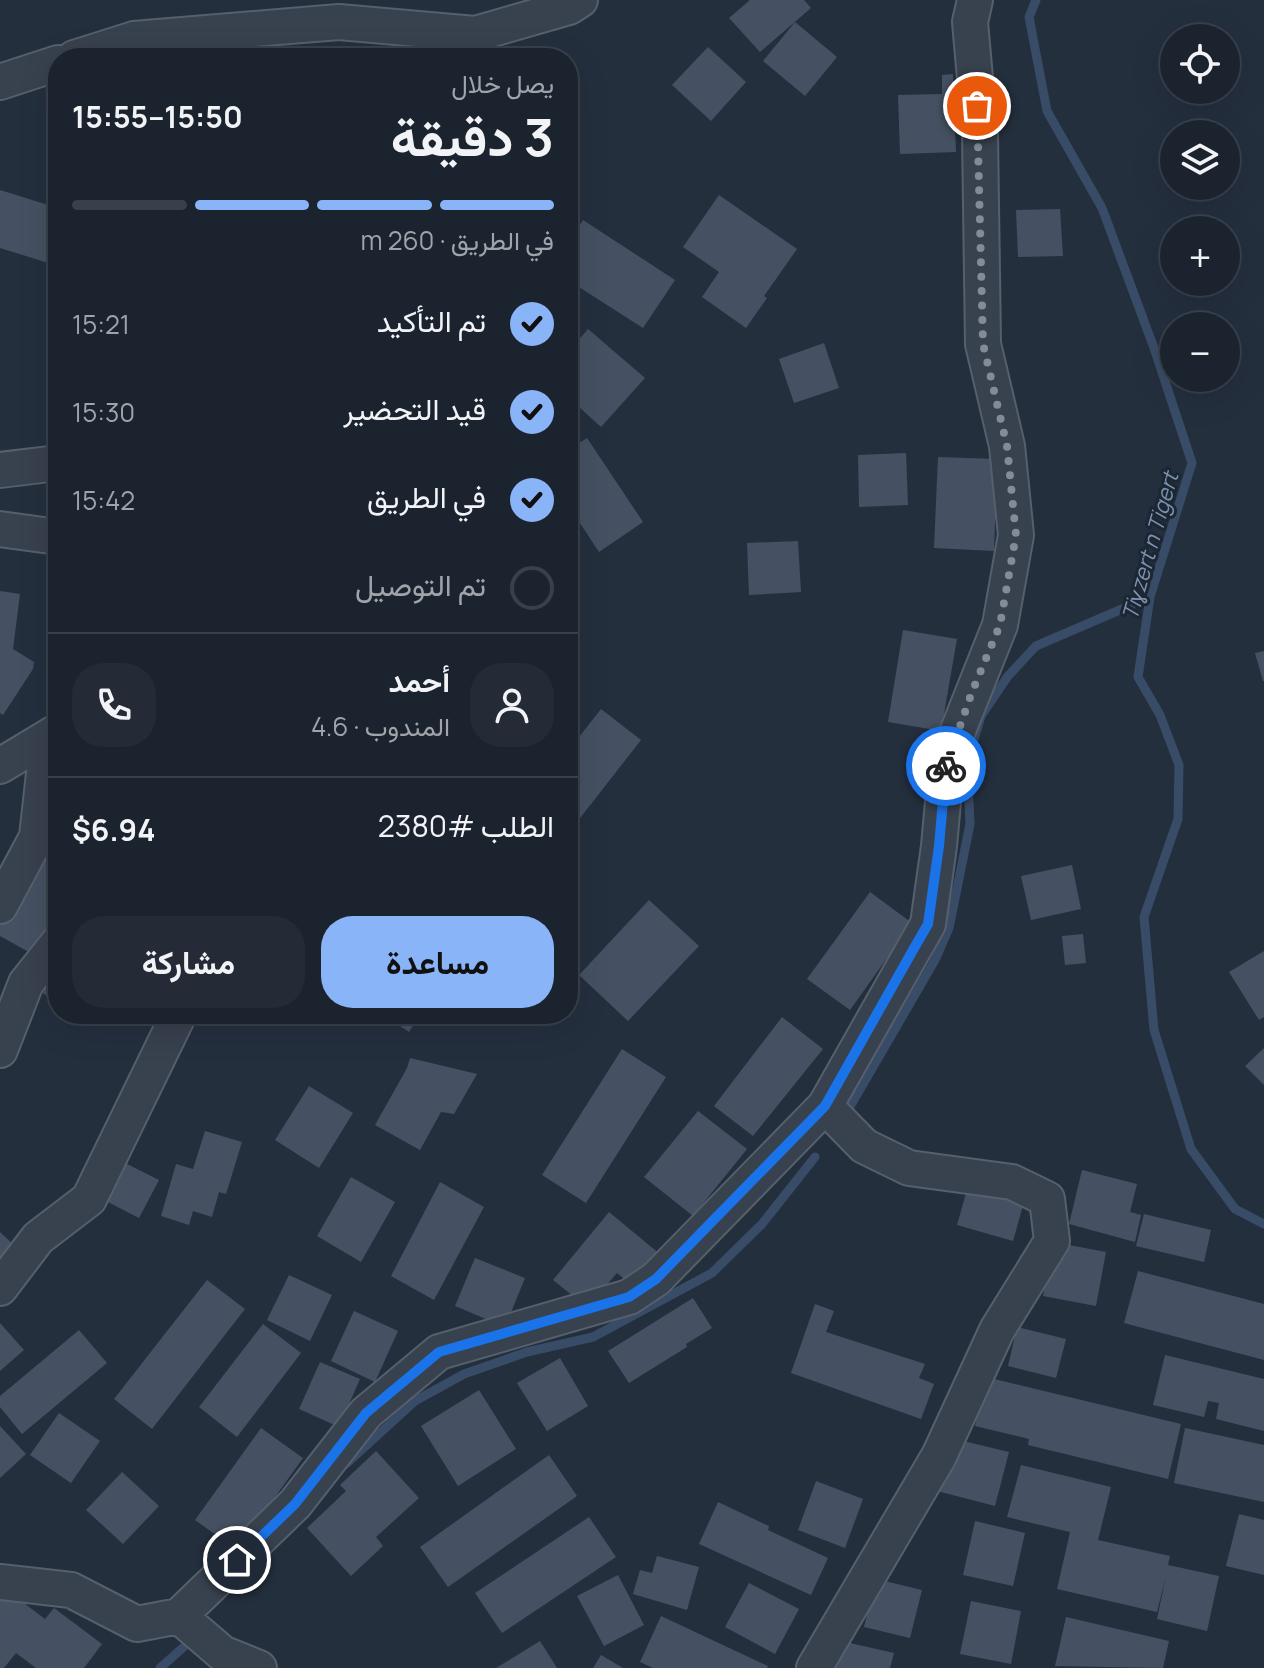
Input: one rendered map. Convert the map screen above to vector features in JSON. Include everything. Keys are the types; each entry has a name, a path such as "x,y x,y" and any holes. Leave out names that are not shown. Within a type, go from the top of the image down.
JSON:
{"street":[{"path":"106,48 134,39 339,22 475,34 569,7 580,0"},
{"path":"0,1582 71,1590 137,1624 179,1616 295,1504 366,1413 439,1352 629,1297 656,1279 825,1106 928,924 947,758 1000,625 1016,535 1007,446 983,344 980,134 970,22 975,0"},
{"path":"0,82 48,66"},
{"path":"0,470 48,464"},
{"path":"0,529 48,536"},
{"path":"0,766 48,737"},
{"path":"0,906 37,837 48,766"},
{"path":"0,1050 26,983 48,956"},
{"path":"0,1288 38,1238 89,1199 174,1024"},
{"path":"814,1668 939,1456 997,1330 1052,1241 1047,1199 1012,1182 909,1168 864,1146 825,1106"},
{"path":"179,1616 222,1653 259,1668"}],"building":[{"path":"750,0 804,0 811,8 760,52 729,18"},
{"path":"795,22 837,57 805,96 763,61"},
{"path":"708,47 746,82 711,121 672,85"},
{"path":"953,74 956,152 900,154 898,95 942,94 942,75"},
{"path":"0,190 48,205 48,263 0,248"},
{"path":"719,195 797,249 746,328 702,297 719,272 683,247"},
{"path":"1060,209 1063,256 1018,257 1016,210"},
{"path":"583,220 675,280 643,328 578,286 578,228"},
{"path":"588,329 645,378 601,427 578,406 578,340"},
{"path":"824,343 839,388 794,403 779,359"},
{"path":"587,438 643,522 599,552 578,520 578,444"},
{"path":"906,453 908,505 859,507 858,455"},
{"path":"938,457 997,459 994,551 934,548"},
{"path":"798,541 801,592 749,595 747,543"},
{"path":"0,591 20,594 13,649 34,662 33,669 3,715 0,713"},
{"path":"903,630 957,639 941,731 888,722"},
{"path":"1264,651 1264,681 1263,681 1255,653"},
{"path":"601,709 641,740 578,821 578,738"},
{"path":"48,835 48,934 36,956 0,936 0,924"},
{"path":"1072,865 1081,909 1031,920 1021,876"},
{"path":"870,892 912,923 850,1010 807,979"},
{"path":"649,900 699,946 628,1021 579,975"},
{"path":"1083,934 1086,963 1065,965 1062,936"},
{"path":"1264,951 1264,1017 1259,1020 1229,972"},
{"path":"48,969 48,996 35,988"},
{"path":"782,1017 823,1049 753,1136 714,1106"},
{"path":"397,1024 414,1024 409,1032"},
{"path":"1264,1048 1264,1085 1245,1066"},
{"path":"622,1049 666,1077 586,1203 542,1175"},
{"path":"410,1058 477,1074 454,1114 441,1112 420,1150 375,1125"},
{"path":"309,1086 353,1113 319,1168 275,1140"},
{"path":"698,1111 747,1149 693,1216 644,1177"},
{"path":"205,1131 242,1142 226,1194 219,1192 212,1217 193,1211 189,1225 161,1216 176,1164 193,1169"},
{"path":"123,1162 159,1180 139,1218 104,1200"},
{"path":"1082,1170 1137,1184 1130,1212 1141,1215 1135,1242 1069,1224"},
{"path":"351,1177 395,1202 361,1262 317,1236"},
{"path":"440,1182 484,1207 434,1300 391,1276"},
{"path":"968,1186 1024,1202 1013,1241 957,1225"},
{"path":"609,1212 661,1255 634,1287 617,1273 598,1295 583,1304 553,1280"},
{"path":"1144,1214 1211,1230 1204,1262 1136,1246"},
{"path":"0,1232 18,1249 0,1268"},
{"path":"1053,1242 1106,1252 1096,1306 1043,1296"},
{"path":"475,1258 525,1278 505,1327 455,1306"},
{"path":"1138,1271 1264,1304 1264,1360 1124,1323"},
{"path":"289,1275 332,1295 310,1341 267,1320"},
{"path":"207,1280 245,1309 152,1429 114,1399"},
{"path":"693,1298 712,1328 629,1383 608,1351"},
{"path":"815,1304 834,1311 826,1332 925,1364 919,1378 934,1384 921,1419 791,1373"},
{"path":"354,1311 398,1331 375,1382 331,1361"},
{"path":"0,1323 24,1350 0,1371"},
{"path":"263,1324 301,1353 237,1437 199,1407"},
{"path":"1017,1327 1066,1339 1056,1378 1008,1366"},
{"path":"79,1330 107,1363 22,1434 0,1407 0,1396"},
{"path":"1165,1355 1264,1379 1264,1431 1216,1419 1219,1403 1208,1401 1204,1417 1153,1405"},
{"path":"560,1358 588,1406 547,1431 517,1383"},
{"path":"320,1362 360,1379 339,1427 299,1409"},
{"path":"986,1377 1181,1424 1168,1479 1028,1445 1029,1439 975,1426"},
{"path":"479,1390 516,1449 458,1486 421,1426"},
{"path":"59,1413 100,1441 71,1483 30,1455"},
{"path":"0,1426 26,1454 0,1478"},
{"path":"261,1428 303,1458 237,1550 195,1520"},
{"path":"1185,1428 1264,1445 1264,1502 1174,1483"},
{"path":"951,1438 1009,1452 995,1506 937,1491"},
{"path":"376,1451 419,1498 376,1537 383,1546 351,1576 307,1528 346,1491 340,1485"},
{"path":"549,1455 577,1496 448,1587 420,1547"},
{"path":"1021,1465 1111,1487 1098,1540 1170,1556 1168,1565 1219,1576 1207,1631 1157,1619 1166,1576 1157,1612 1057,1589 1070,1532 1007,1517"},
{"path":"122,1472 159,1506 123,1544 86,1510"},
{"path":"816,1481 863,1499 845,1548 798,1530"},
{"path":"718,1502 828,1558 811,1595 699,1544"},
{"path":"1239,1514 1264,1520 1264,1575 1226,1566"},
{"path":"589,1517 616,1557 502,1633 475,1593"},
{"path":"975,1521 1025,1533 1013,1586 963,1575"},
{"path":"657,1556 699,1567 687,1610 633,1594 640,1570 652,1573"},
{"path":"618,1575 644,1625 604,1646 577,1596"},
{"path":"876,1579 922,1590 910,1638 864,1627"},
{"path":"749,1583 799,1609 775,1654 725,1627"},
{"path":"0,1585 45,1619 54,1608 102,1644 84,1668 36,1668 16,1653 4,1668 0,1668"},
{"path":"971,1601 1021,1611 1011,1664 960,1654"},
{"path":"661,1616 768,1666 653,1668 640,1662"},
{"path":"1066,1617 1169,1641 1163,1668 1055,1666"},
{"path":"540,1641 557,1668 496,1668"},
{"path":"841,1641 894,1653 890,1668 835,1668"},
{"path":"601,1655 623,1668 593,1668"}],"waterway":[{"name":"Tiɣzert n Tigert","path":"1036,0 1029,17 1047,111 1102,208 1154,348 1192,463 1150,597 1138,677 1160,715 1179,765 1178,819 1144,917 1154,1030 1191,1149 1235,1209 1264,1224"},
{"path":"848,1110 935,960 949,928 970,824 967,763 981,716 1008,676 1036,646 1150,597"},
{"path":"346,1464 415,1401 464,1374 527,1352 593,1337 712,1273 762,1224 815,1157"},
{"path":"160,1668 187,1644"}],"way so far":[{"path":"946,766 1000,625 1016,535 1007,446 983,344 977,106"}],"route":[{"path":"237,1560 295,1504 366,1413 439,1352 629,1297 656,1279 825,1106 928,924 946,766"}]}
